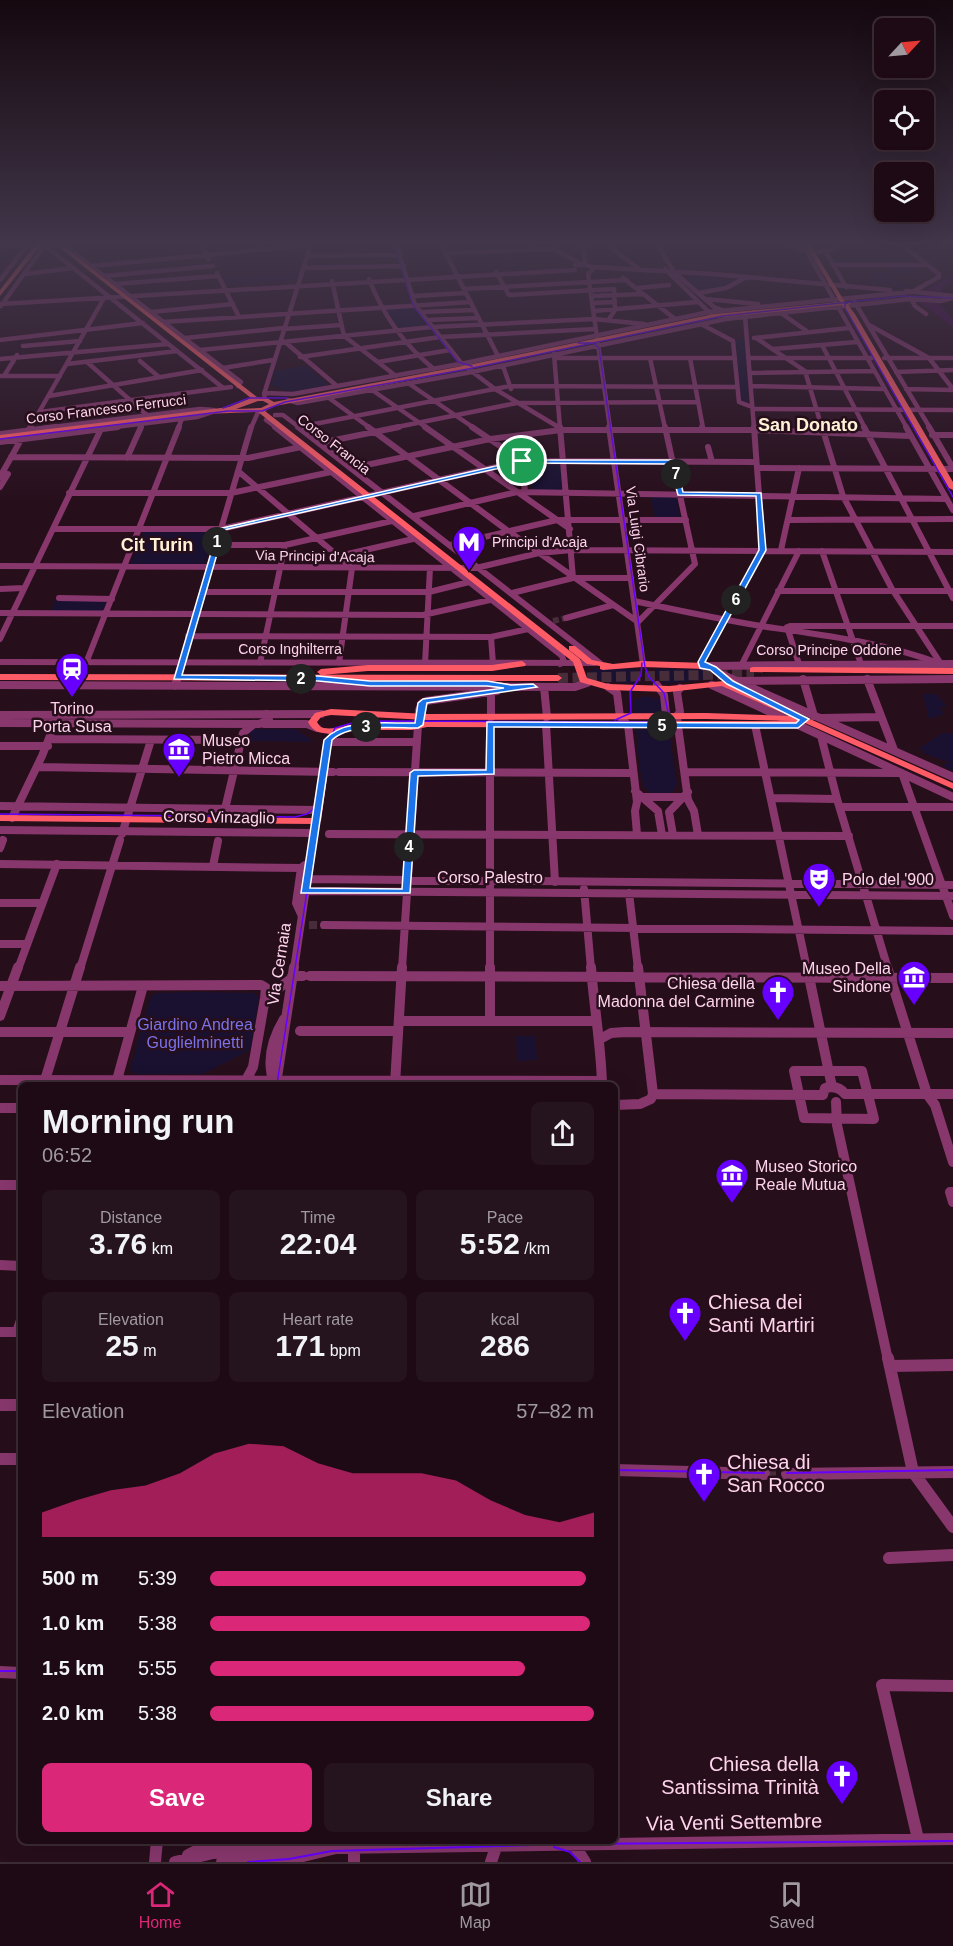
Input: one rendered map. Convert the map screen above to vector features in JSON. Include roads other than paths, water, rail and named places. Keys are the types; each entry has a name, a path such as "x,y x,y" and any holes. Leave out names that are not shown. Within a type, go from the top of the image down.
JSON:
{"main road":[{"name":"Corso Francia","path":"159,331 234,387 256,399"},
{"name":"Corso Francesco Ferrucci","path":"0,438 204,412 251,410 256,399 270,407 287,400 300,400 467,368 623,331"},
{"path":"862,331 953,488"},
{"name":"Corso Francia","path":"234,387 251,410 270,407 455,568 579,663"},
{"name":"Corso Francia","path":"373,495 475,568 597,663"},
{"path":"579,663 582,679 587,683 604,686 680,687 730,682"},
{"path":"597,663 610,665"},
{"path":"319,675 368,668 492,668 522,664"},
{"path":"581,674 587,668 610,665 704,666 730,682 953,786"},
{"path":"632,665 652,668 689,666"},
{"name":"Corso Inghilterra","path":"0,671 249,678 319,675"},
{"name":"Corso Principe Oddone","path":"753,672 953,673"},
{"path":"680,687 712,680 718,673"},
{"path":"319,675 370,683 491,684 511,687"},
{"name":"Corso Inghilterra","path":"0,677 558,676"},
{"path":"249,678 274,686"},
{"path":"343,714 350,721 328,741 312,722 321,714 331,712 419,720 546,721 628,725 667,721"},
{"path":"546,721 620,717 667,721 783,717 809,719"},
{"path":"677,721 755,725 809,719"},
{"path":"318,729 341,729 419,720"},
{"name":"Via Cernaia","path":"316,821 332,772 328,741"},
{"name":"Corso Vinzaglio","path":"0,818 316,821"}],"street":[{"path":"0,340 79,331"},
{"path":"0,487 26,435 85,331"},
{"name":"Corso Francia","path":"152,331 222,387"},
{"name":"Corso Francia","path":"175,331 241,382 234,387"},
{"path":"184,338 262,331"},
{"path":"270,407 273,360 282,344 283,331"},
{"path":"343,331 344,336 396,376"},
{"path":"200,350 282,344 389,331"},
{"path":"398,331 416,356 434,369"},
{"path":"435,331 467,368 495,389 561,430"},
{"path":"485,331 498,356"},
{"path":"595,331 606,401"},
{"path":"270,407 293,411 300,400 329,398 408,383 467,368 498,356 619,331"},
{"path":"300,357 440,337 486,334 596,336 641,331"},
{"path":"714,331 733,341 740,403 752,408 953,410"},
{"path":"704,666 702,660 763,550 745,331"},
{"path":"747,338 819,331"},
{"path":"851,331 953,510"},
{"path":"953,389 929,358 882,332 873,332 953,469"},
{"path":"554,356 596,336"},
{"path":"2,376 28,337"},
{"path":"756,338 806,372 843,496 893,591 941,664"},
{"path":"23,346 80,340"},
{"path":"773,349 857,342"},
{"path":"0,359 168,344"},
{"path":"282,344 337,386"},
{"path":"822,345 953,598"},
{"path":"378,362 450,350"},
{"path":"66,364 177,351"},
{"path":"554,356 560,402 573,578"},
{"path":"270,407 276,395 434,369 502,366 554,356 735,358"},
{"path":"329,398 508,531 638,622 694,568 681,494 650,358"},
{"path":"690,358 703,430"},
{"path":"749,358 953,358"},
{"path":"223,368 273,360"},
{"path":"140,361 159,377"},
{"path":"87,362 148,416"},
{"path":"502,366 517,403"},
{"path":"49,396 202,370"},
{"path":"896,372 953,370"},
{"path":"750,373 874,371"},
{"path":"2,376 60,376"},
{"path":"408,383 522,461 525,492"},
{"path":"299,427 510,386 737,387"},
{"path":"751,386 884,389"},
{"path":"40,412 234,387"},
{"path":"906,389 953,389"},
{"path":"372,390 570,530"},
{"path":"287,400 293,394"},
{"name":"Via Luigi Cibrario","path":"606,401 608,418 605,425 610,430 644,664"},
{"path":"320,443 517,403 698,402"},
{"name":"Corso Francia","path":"270,407 352,468 392,521 413,539 455,568 490,600 564,658 564,662 560,664"},
{"name":"Corso Francia","path":"270,407 301,447 331,472 414,516 475,568 552,622 575,646"},
{"name":"Corso Francesco Ferrucci","path":"26,435 200,409 213,411"},
{"path":"178,675 242,458 251,410"},
{"name":"Corso Francesco Ferrucci","path":"26,435 182,419 213,411"},
{"path":"86,663 182,419"},
{"path":"127,458 142,424"},
{"path":"0,639 101,429"},
{"path":"352,468 490,439 561,430 754,430 910,436"},
{"path":"932,435 953,435"},
{"path":"14,457 242,458 301,447"},
{"path":"708,447 712,462"},
{"path":"0,477 14,457"},
{"path":"53,529 221,529 522,461 712,462 800,468 953,469"},
{"path":"781,550 800,468"},
{"path":"238,471 260,487 352,568 339,663"},
{"path":"69,493 231,493 331,472"},
{"path":"414,516 517,492 759,494 946,499"},
{"path":"788,520 953,519"},
{"path":"450,545 557,520 686,520"},
{"path":"216,545 285,545 392,521"},
{"path":"339,556 413,539"},
{"path":"260,663 285,545"},
{"name":"Via Principi d'Acaja","path":"0,566 475,568 539,553 572,550 953,552"},
{"path":"742,664 759,626 799,551"},
{"path":"822,551 861,664"},
{"path":"425,664 430,568"},
{"path":"512,593 573,578 631,578"},
{"path":"202,592 429,592 469,582"},
{"path":"0,589 24,588"},
{"path":"778,591 951,591"},
{"path":"59,598 112,599"},
{"path":"0,613 427,614 490,600"},
{"path":"634,602 759,626 788,628 953,626"},
{"path":"566,618 613,605"},
{"path":"788,628 853,640 923,657 941,664"},
{"path":"788,628 799,664"},
{"path":"188,636 491,637 528,629"},
{"path":"491,637 493,664"},
{"name":"Corso Francia","path":"546,644 558,646"},
{"name":"Corso Inghilterra","path":"0,662 86,663 274,686 544,687"},
{"name":"Corso Inghilterra","path":"0,686 178,675 260,663 597,663"},
{"name":"Corso Principe Oddone","path":"704,666 953,664"},
{"path":"803,679 809,719 821,736 907,1033 927,1094 935,1105 953,1162"},
{"name":"Corso Principe Oddone","path":"730,682 803,679 953,679"},
{"path":"867,679 894,750 908,766 953,797"},
{"path":"730,682 809,719 894,750"},
{"path":"555,882 544,687 575,687 587,683"},
{"path":"712,685 783,717"},
{"path":"604,686 617,693 620,717 628,725 638,834"},
{"path":"395,1082 414,773 422,703 533,687"},
{"path":"659,687 667,709 667,721"},
{"path":"680,687 677,692 680,712 677,721 685,772 684,795 698,835"},
{"path":"490,1021 491,692"},
{"path":"225,808 247,728 269,720 266,714"},
{"path":"0,723 57,719 321,714"},
{"path":"0,715 57,719 307,724 318,729"},
{"path":"254,715 249,720 257,724"},
{"path":"809,719 881,717"},
{"path":"12,818 49,743 57,719"},
{"path":"755,725 832,1087"},
{"path":"821,736 908,766 953,777"},
{"path":"0,746 151,740 242,740"},
{"path":"45,1080 151,740"},
{"path":"328,741 417,742"},
{"path":"685,772 831,773 908,766"},
{"path":"908,766 916,807 941,885 949,896 953,916"},
{"path":"38,767 414,773 632,773"},
{"path":"635,790 658,811 667,835"},
{"path":"642,797 684,795"},
{"path":"667,835 669,812 684,795"},
{"path":"771,798 916,807 953,807"},
{"name":"Corso Vinzaglio","path":"0,806 318,810"},
{"name":"Via Cernaia","path":"275,1082 303,922 305,891 316,821"},
{"name":"Corso Vinzaglio","path":"3,836 219,836 314,833"},
{"path":"329,834 849,836"},
{"path":"213,866 219,836"},
{"path":"0,864 301,868 310,860"},
{"path":"0,1016 57,864"},
{"name":"Via Cernaia","path":"301,868 296,903 303,922"},
{"name":"Corso Palestro","path":"307,879 953,885"},
{"path":"583,882 595,1021 602,1038 599,1047 602,1082"},
{"path":"674,883 675,894"},
{"name":"Corso Palestro","path":"305,891 949,896"},
{"path":"618,1105 640,1104 651,1099 652,1094 629,893"},
{"path":"0,903 42,903"},
{"path":"324,925 953,931"},
{"path":"0,944 27,944"},
{"path":"265,998 292,978 306,976 953,978"},
{"path":"0,986 261,985 266,988 265,998 253,1067 246,1080"},
{"path":"117,1080 143,986"},
{"name":"Via Cernaia","path":"275,1082 269,1069 275,1032 286,1017"},
{"path":"284,1031 490,1021 595,1021"},
{"path":"602,1038 614,1032 645,1028 821,1033 953,1033"},
{"path":"0,1032 130,1032"},
{"path":"794,1071 829,1071 862,1071 874,1119 804,1118 794,1071"},
{"path":"0,1080 230,1082 246,1080 265,1082"},
{"path":"823,1095 825,1088 832,1087 839,1088 845,1094 953,1094"},
{"path":"652,1094 823,1095 828,1100 836,1102 842,1101 845,1094"},
{"path":"836,1102 867,1268 913,1472 948,1515 953,1527"},
{"path":"0,1108 18,1108"},
{"path":"0,1185 18,1185"},
{"path":"953,1192 950,1192 953,1202"},
{"path":"0,1265 18,1266"},
{"path":"0,1332 18,1332"},
{"path":"890,1366 953,1365"},
{"path":"0,1405 18,1405"},
{"path":"0,1459 18,1459"},
{"path":"618,1470 760,1474"},
{"path":"787,1474 953,1472"},
{"path":"890,1558 953,1555"},
{"path":"0,1672 18,1673"},
{"path":"918,1839 882,1685 953,1686"},
{"name":"Via Venti Settembre","path":"618,1842 953,1839"},
{"path":"155,1862 157,1844"},
{"name":"Via Venti Settembre","path":"174,1862 210,1844"},
{"name":"Via Venti Settembre","path":"174,1862 213,1853 303,1844"},
{"name":"Via Venti Settembre","path":"222,1862 303,1856 336,1844 354,1850 497,1844"},
{"path":"491,1862 497,1844"},
{"path":"573,1844 585,1862"}],"tunnel":[{"path":"553,621 566,618"},
{"path":"558,678 754,674"},
{"path":"309,925 324,925"},
{"path":"764,1474 787,1474"}],"tram line":[{"path":"433,331 458,362 472,366"},
{"path":"593,343 651,331"},
{"path":"858,331 953,497"},
{"path":"578,343 593,343"},
{"path":"0,439 228,411 262,411 285,402 468,369 593,343"},
{"path":"277,1082 331,737 335,728 359,721 646,722 662,718 668,712 664,693 649,677 645,667 599,348 593,343"},
{"path":"223,408 249,398 287,398"},
{"path":"615,720 631,713 630,692 641,675 642,663"},
{"path":"0,814 295,817 307,814 316,807"},
{"path":"618,1470 764,1473"},
{"path":"787,1473 953,1470"},
{"path":"0,1671 18,1671"},
{"path":"618,1844 953,1841"},
{"path":"248,1862 289,1859 332,1851 569,1844"},
{"path":"554,1847 570,1852 580,1862"}],"place":[{"name":"Principi d'Acaja","path":"469,571"},
{"name":"Torino Porta Susa","path":"72,698"},
{"name":"Museo Pietro Micca","path":"179,778"},
{"name":"Polo del '900","path":"819,908"},
{"name":"Museo Della Sindone","path":"914,1006"},
{"name":"Chiesa della Madonna del Carmine","path":"778,1021"},
{"name":"Museo Storico Reale Mutua","path":"732,1204"},
{"name":"Chiesa dei Santi Martiri","path":"685,1342"},
{"name":"Chiesa di San Rocco","path":"704,1503"},
{"name":"Chiesa della Santissima Trinità","path":"842,1805"}],"district":[{"name":"San Donato","path":"808,425"},
{"name":"Cit Turin","path":"157,545"}],"park label":[{"name":"Giardino Andrea Guglielminetti","path":"195,1033"}]}
